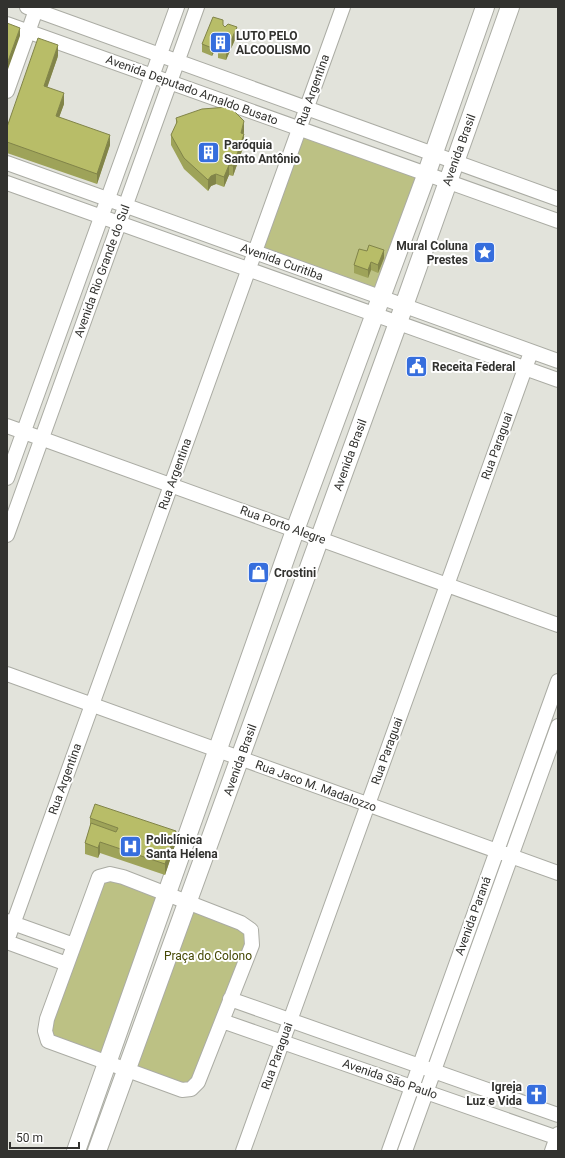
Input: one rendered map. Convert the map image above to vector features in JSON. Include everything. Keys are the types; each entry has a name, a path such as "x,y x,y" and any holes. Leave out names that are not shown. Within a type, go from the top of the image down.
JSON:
{"main road":[{"name":"Avenida Brasil","path":"76,1151 106,1062 167,894 295,530 486,7"},
{"name":"Avenida Brasil","path":"97,1151 398,323 510,7"}],"street":[{"name":"Avenida Rio Grande do Sul","path":"7,478 177,7"},
{"name":"Avenida Rio Grande do Sul","path":"7,535 197,7"},
{"name":"Rua Argentina","path":"7,941 10,922 92,705 343,7"},
{"name":"Avenida Deputado Arnaldo Busato","path":"33,8 558,199"},
{"path":"7,91 28,32 33,8"},
{"name":"Avenida Deputado Arnaldo Busato","path":"7,24 558,222"},
{"name":"Avenida Curitiba","path":"7,162 558,361"},
{"name":"Avenida Curitiba","path":"7,183 558,380"},
{"name":"Rua Paraguai","path":"243,1151 531,352"},
{"name":"Rua Porto Alegre","path":"7,426 558,625"},
{"name":"Rua Jaco M. Madalozzo","path":"7,674 558,873"},
{"name":"Avenida Paraná","path":"389,1151 558,681"},
{"name":"Avenida Paraná","path":"405,1151 558,726"},
{"path":"110,874 122,877 188,902 241,923 251,930 252,945 198,1082 191,1089 182,1090 48,1041 45,1031 46,1018 99,877 110,874"},
{"path":"10,922 74,945"},
{"path":"7,941 67,964"},
{"name":"Avenida São Paulo","path":"230,999 558,1115"},
{"name":"Avenida São Paulo","path":"222,1021 558,1136"},
{"path":"552,1151 558,1136"}],"green space":[{"path":"301,133 421,178 379,294 259,250"},
{"name":"Praça do Colono","path":"108,878 163,896 104,1057 52,1039 49,1019 101,881"},
{"name":"Praça do Colono","path":"190,907 248,933 249,944 190,1086 131,1067"}],"building":[{"name":"LUTO PELO ALCOOLISMO","path":"213,17 223,20 223,25 225,27 228,24 237,27 226,52 218,50 219,45 214,44 212,48 202,44"},
{"path":"7,23 20,28 7,64"},
{"path":"38,38 58,45 44,86 64,93 56,116 110,135 97,174 7,142 7,127"},
{"name":"Paróquia Santo Antônio","path":"228,107 244,121 241,133 244,134 233,166 229,165 224,177 216,174 211,176 208,180 184,158 171,135 177,122 176,118 202,109"},
{"path":"369,245 384,250 378,265 371,262 368,270 354,265 359,249 367,251"},
{"name":"Policlínica Santa Helena","path":"95,804 176,831 165,864 100,842 98,848 85,843 91,823 116,832 118,828 90,818"}],"place":[{"name":"LUTO PELO ALCOOLISMO","path":"220,43"},
{"name":"Paróquia Santo Antônio","path":"208,152"},
{"name":"Mural Coluna Prestes","path":"484,253"},
{"name":"Receita Federal","path":"416,367"},
{"name":"Crostini","path":"258,573"},
{"name":"Policlínica Santa Helena","path":"130,847"},
{"name":"Igreja Luz e Vida","path":"537,1094"}]}
